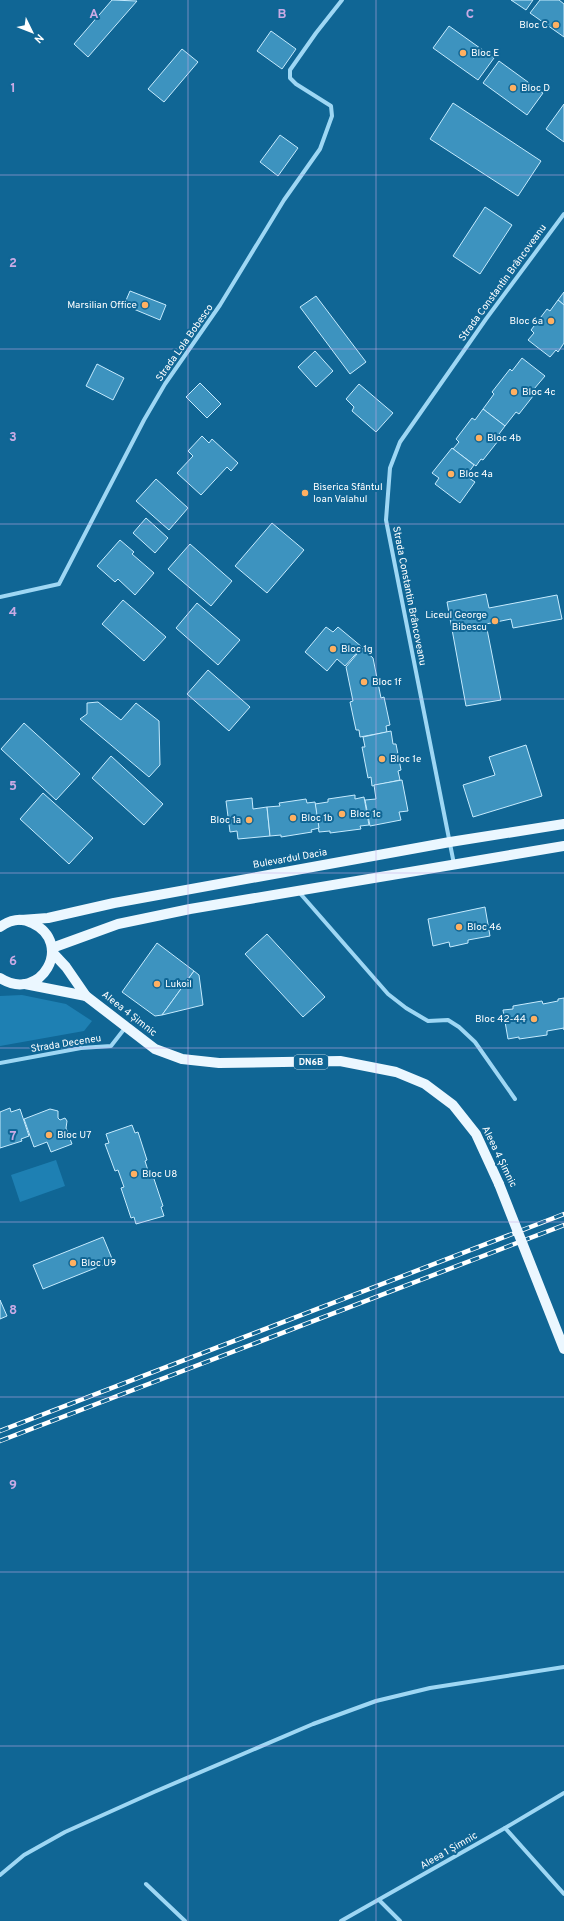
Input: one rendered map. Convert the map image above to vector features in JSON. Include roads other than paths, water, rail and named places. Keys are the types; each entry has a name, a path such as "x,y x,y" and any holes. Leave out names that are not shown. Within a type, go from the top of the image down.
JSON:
{"main road":[{"name":"Bulevardul Dacia","path":"0,927 6,923 21,920 48,918 114,903 450,842 564,824"},
{"path":"52,950 118,924 298,891 564,846"},
{"path":"0,978 5,984 24,984 41,977 47,970 51,961 52,950 45,932 38,925 21,920"},
{"name":"Aleea 4 Șimnic","path":"52,950 86,996 125,1028 155,1049 182,1059 219,1063 340,1061 396,1072 425,1084 453,1105 476,1134 499,1184 564,1349"},
{"name":"Aleea 4 Șimnic","path":"24,984 86,996"}],"street":[{"name":"Strada Lola Bobesco","path":"0,597 59,584 144,420 166,384 220,305 284,200 320,149 332,116 331,106 296,84 290,78 290,70 342,0"},
{"name":"Strada Constantin Brâncoveanu","path":"454,864 386,520 390,468 400,442 486,319 564,214"},
{"path":"298,891 388,994 406,1008 428,1021 448,1020 459,1026 475,1042 515,1099"},
{"name":"Strada Deceneu","path":"0,1063 81,1048 111,1046 125,1028"},
{"path":"0,1875 24,1855 65,1832 154,1792 320,1722 376,1701 430,1688 564,1668"},
{"name":"Aleea 1 Șimnic","path":"341,1921 506,1828 564,1792"},
{"path":"506,1828 564,1894"},
{"path":"146,1884 185,1921"},
{"path":"379,1900 400,1921"}],"railway":[{"path":"0,1431 564,1214"},
{"path":"0,1441 564,1225"}],"place":[{"name":"Bloc C","path":"556,25"},
{"name":"Bloc E","path":"463,53"},
{"name":"Bloc D","path":"513,88"},
{"name":"Marsilian Office","path":"145,305"},
{"name":"Bloc 6a","path":"551,321"},
{"name":"Bloc 4c","path":"514,392"},
{"name":"Bloc 4b","path":"479,438"},
{"name":"Bloc 4a","path":"451,474"},
{"name":"Biserica Sfântul Ioan Valahul","path":"305,493"},
{"name":"Liceul George Bibescu","path":"495,621"},
{"name":"Bloc 1g","path":"333,649"},
{"name":"Bloc 1f","path":"364,682"},
{"name":"Bloc 1e","path":"382,759"},
{"name":"Bloc 1c","path":"342,814"},
{"name":"Bloc 1b","path":"293,818"},
{"name":"Bloc 1a","path":"249,820"},
{"name":"Bloc 46","path":"459,927"},
{"name":"Lukoil","path":"157,984"},
{"name":"Bloc 42-44","path":"534,1019"},
{"name":"Bloc U7","path":"49,1135"},
{"name":"Bloc U8","path":"134,1174"},
{"name":"Bloc U9","path":"73,1263"}]}
